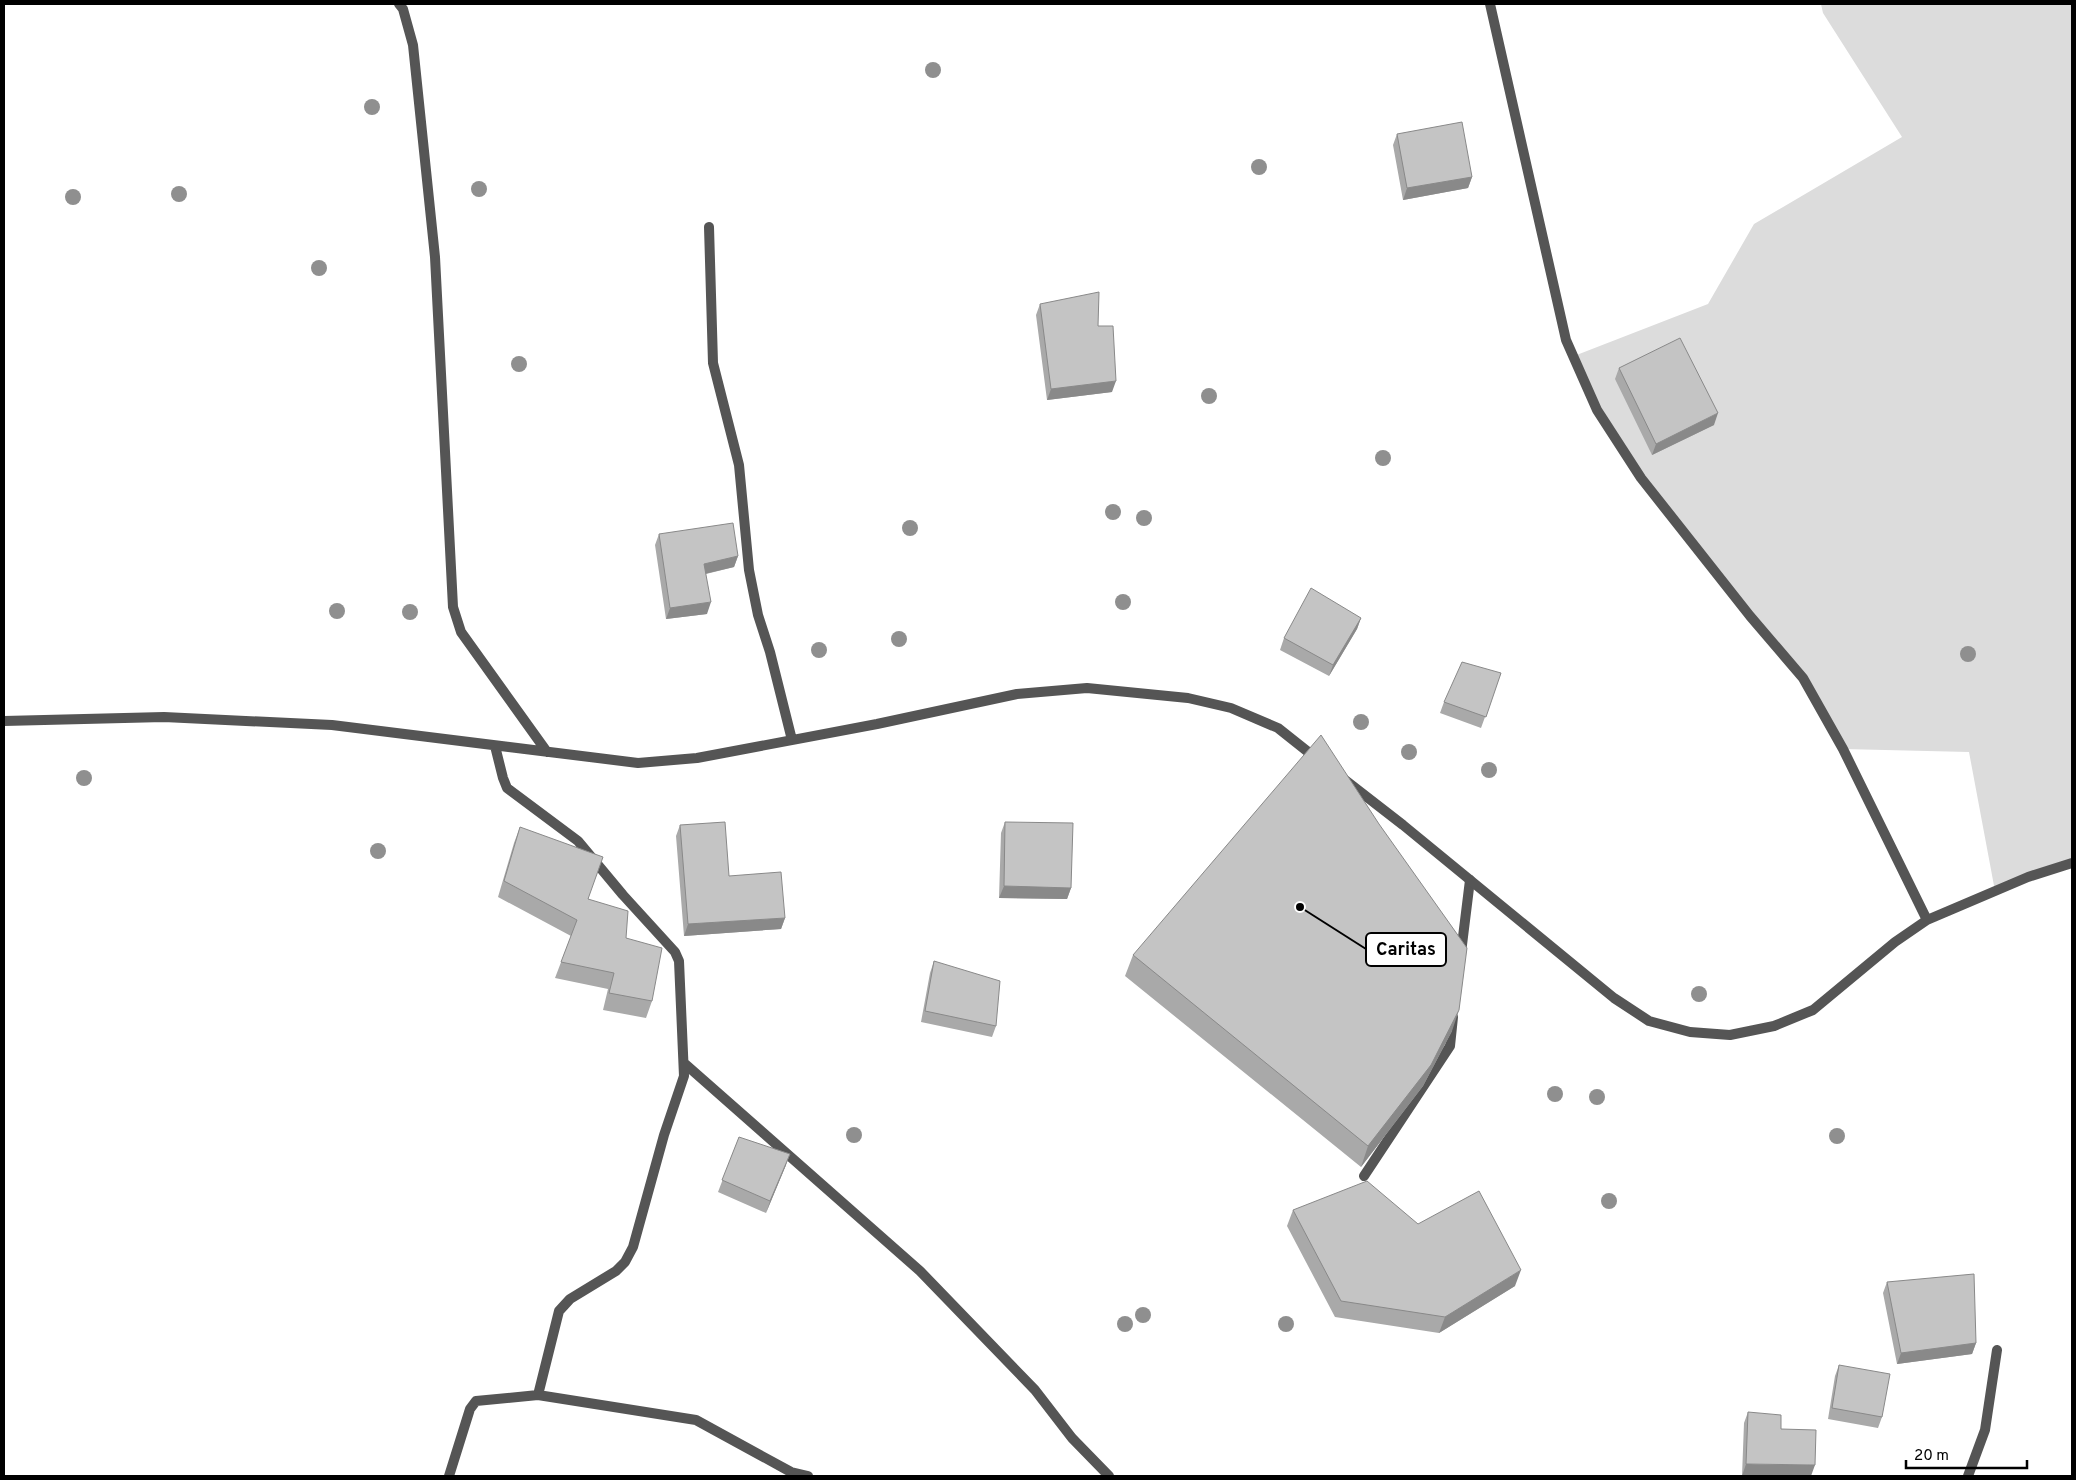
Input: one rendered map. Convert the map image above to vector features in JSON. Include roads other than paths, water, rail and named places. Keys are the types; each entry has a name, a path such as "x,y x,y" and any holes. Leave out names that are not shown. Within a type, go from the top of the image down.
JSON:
{"street":[{"path":"399,4 404,9 414,44 435,257 453,608 461,632 547,752"},
{"path":"1490,4 1566,340 1597,410 1641,478 1750,616 1803,678 1843,749 1927,920"},
{"path":"708,227 713,363 739,465 749,570 758,615 770,652 792,740"},
{"path":"4,720 164,717 332,725 638,763 697,758 1017,694 1087,688 1188,698 1231,708 1278,728 1403,825 1614,998 1649,1021 1690,1032 1730,1035 1774,1026 1813,1010 1895,942 1927,920 2028,877 2072,863"},
{"path":"495,746 507,788 578,841 623,895 675,952 679,961 684,1076 664,1134 633,1247 624,1262 616,1270 570,1299 559,1311 538,1395"},
{"path":"1460,959 1470,880"},
{"path":"1364,1176 1450,1046 1455,1004"},
{"path":"684,1063 920,1271 1036,1390 1072,1438 1108,1476"},
{"path":"1968,1476 1985,1430 1997,1350"},
{"path":"449,1476 470,1409 476,1400 538,1395 696,1420 791,1472 808,1476"}],"place":[{"name":"Caritas","path":"1300,907"}]}
